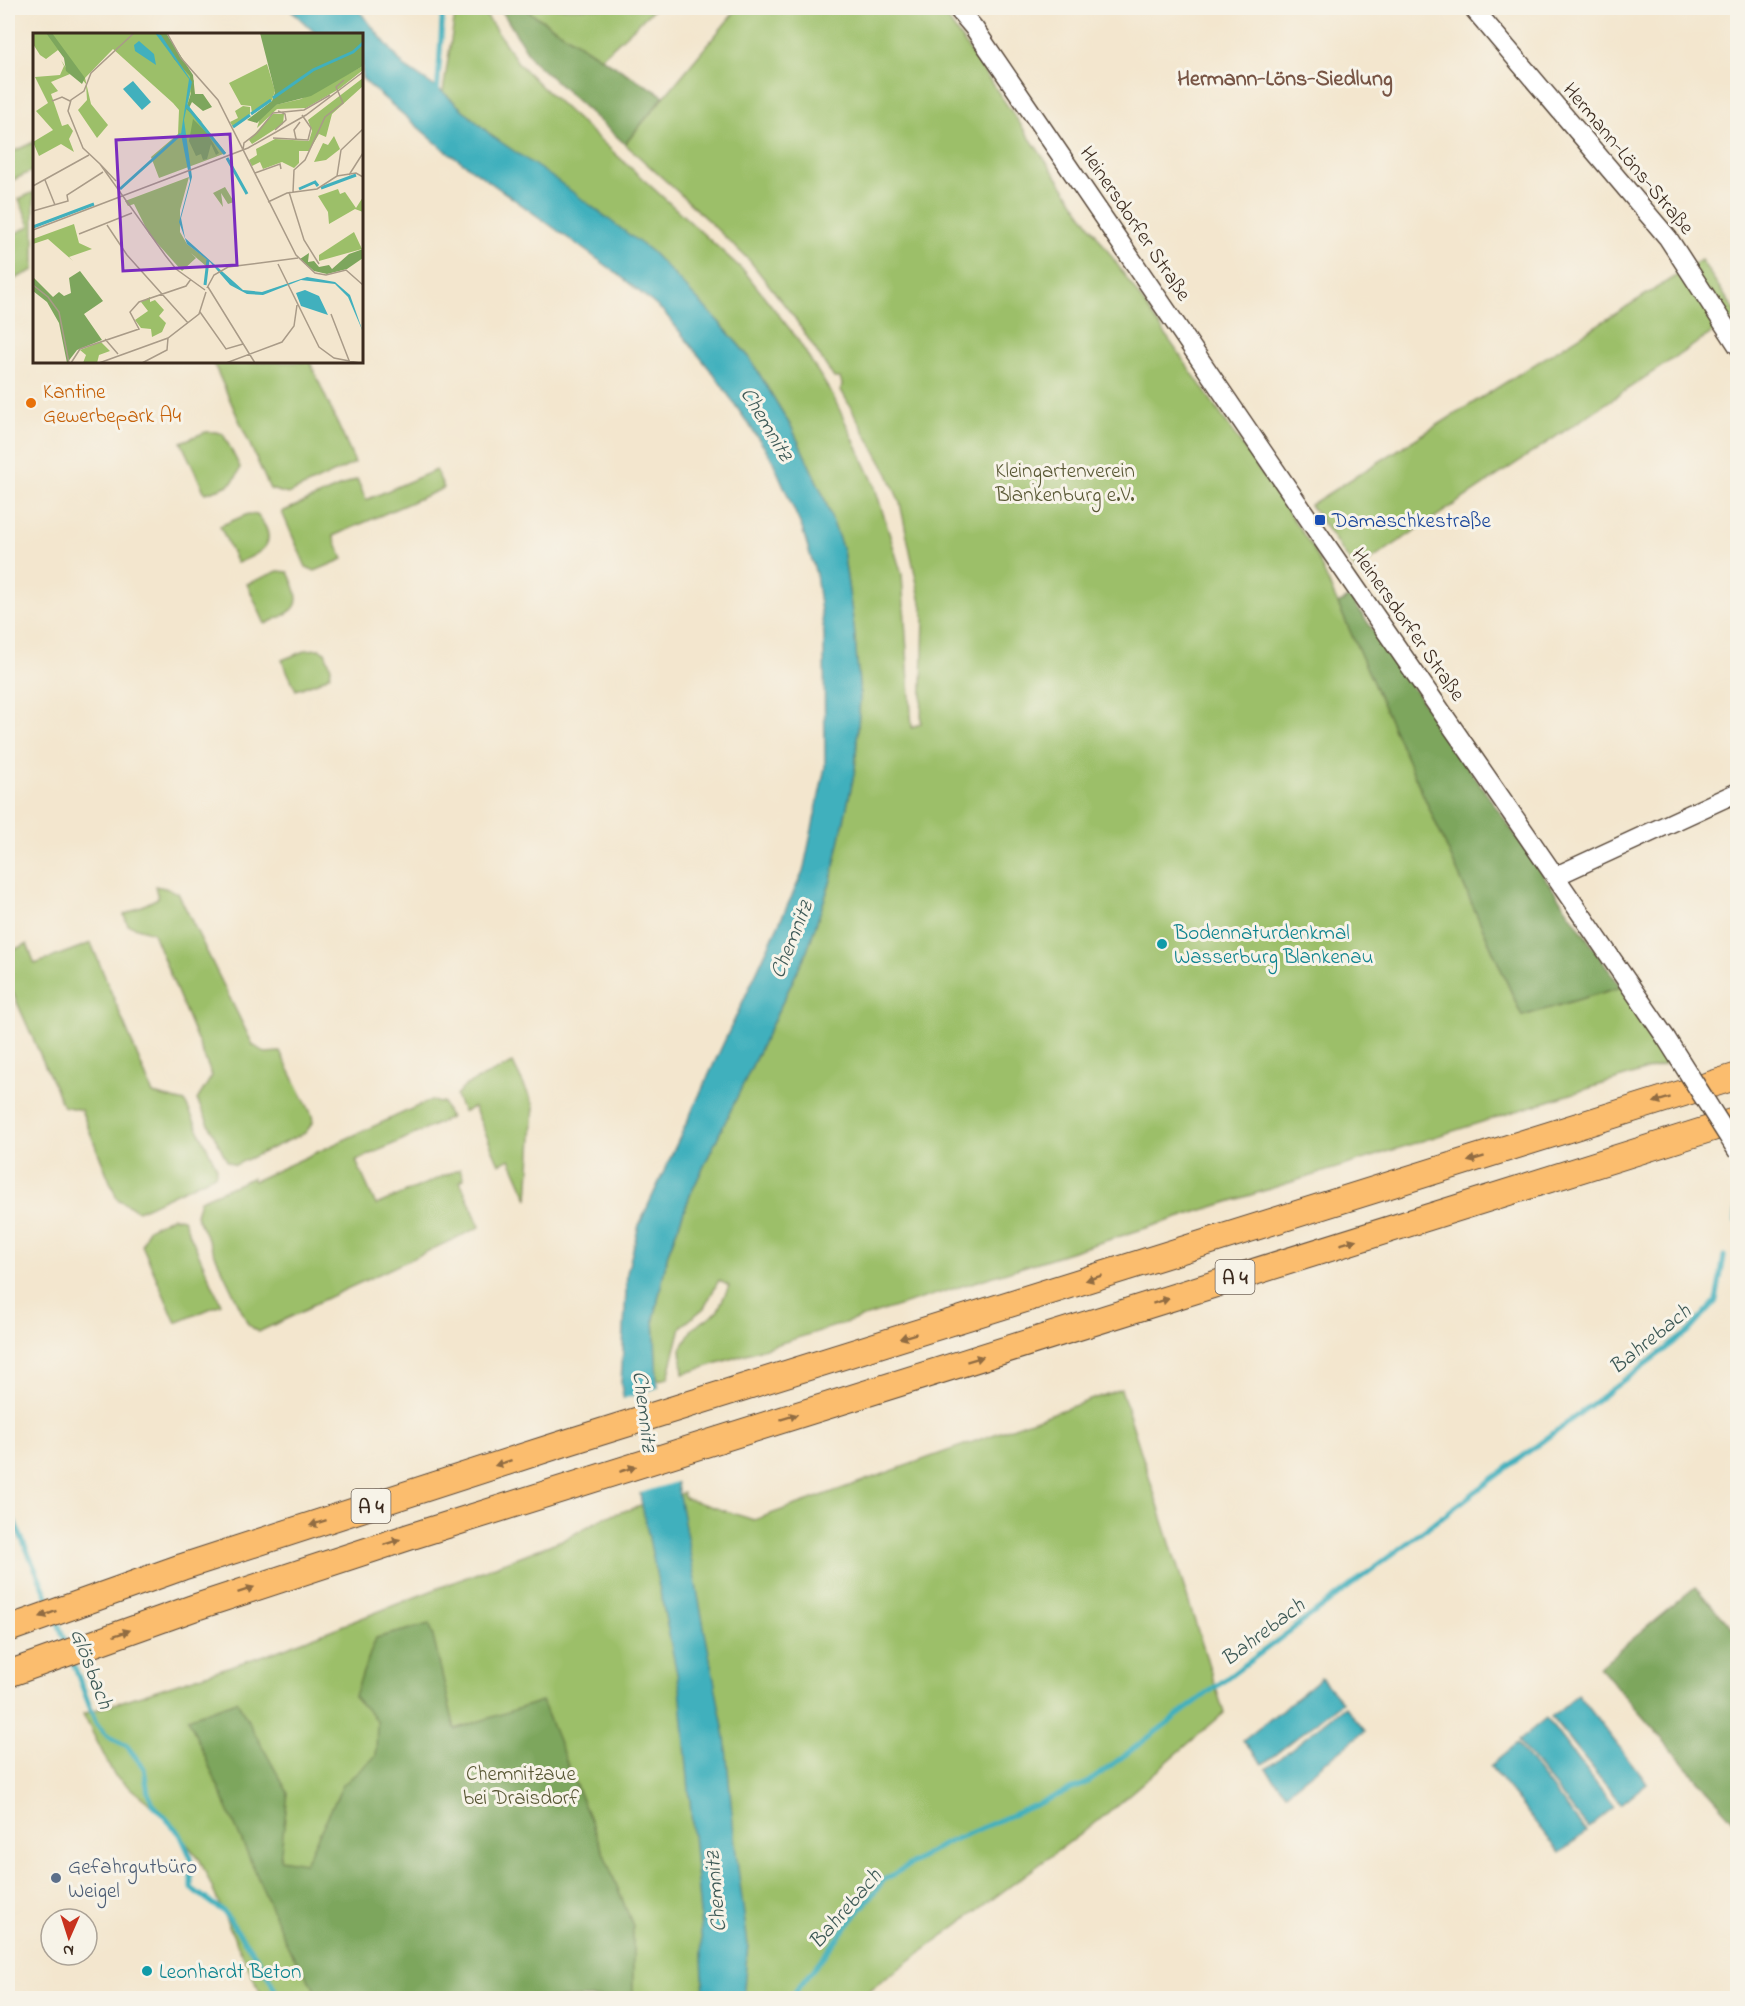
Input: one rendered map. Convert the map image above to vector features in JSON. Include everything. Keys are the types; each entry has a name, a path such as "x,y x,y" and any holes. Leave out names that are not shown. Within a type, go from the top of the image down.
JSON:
{"highway":[{"name":"A 4","path":"8,1629 182,1567 559,1445 1737,1076"},
{"name":"A 4","path":"8,1674 196,1607 398,1540 1737,1120"}],"street":[{"name":"Heinersdorfer Straße","path":"957,8 974,28 1101,210 1330,550 1556,876 1666,1038 1737,1152"},
{"name":"Hermann-Löns-Straße","path":"1473,8 1668,238 1718,312 1737,346"},
{"path":"1556,876 1737,792"}],"green space":[{"name":"Kleingartenverein Blankenburg e.V.","path":"456,8 481,8 519,64 745,272 796,337 833,396 873,481 902,575 912,728 921,723 924,617 900,503 888,474 841,390 840,378 834,378 794,317 750,261 625,144 738,8 940,8 1313,548 1522,1016 1621,987 1666,1064 683,1374 681,1349 692,1329 717,1312 729,1286 719,1280 704,1308 681,1327 668,1378 657,1380 654,1319 668,1253 691,1193 807,951 831,880 855,770 860,697 854,627 843,551 823,495 792,428 749,357 719,322 492,136 443,92"},
{"path":"500,8 523,8 664,96 625,144 532,60"},
{"path":"523,8 655,8 601,58"},
{"path":"33,142 33,170 11,181 8,174 8,154"},
{"path":"33,192 33,270 8,282 8,237 30,226 19,199"},
{"path":"1701,260 1737,316 1356,570 1310,505"},
{"path":"213,363 310,363 355,463 288,494 270,489"},
{"path":"206,432 223,434 240,467 235,479 231,482 205,493 181,442"},
{"path":"436,470 444,488 333,536 343,559 315,571 306,567 282,512 357,479 366,500"},
{"path":"248,514 257,515 268,532 268,539 261,551 237,563 220,526"},
{"path":"278,571 288,572 297,600 295,606 285,615 265,624 247,584"},
{"path":"1350,597 1621,987 1522,1016 1338,604"},
{"path":"319,649 325,652 331,668 330,675 296,690 282,660 307,650"},
{"path":"155,886 178,893 253,1045 265,1053 280,1052 312,1115 313,1123 305,1133 235,1165 227,1161 197,1100 212,1076 153,933 128,925 124,915 158,898"},
{"path":"91,943 153,1094 185,1102 217,1168 215,1175 138,1211 117,1199 81,1110 63,1106 8,982 8,952 27,944 35,964"},
{"path":"513,1063 534,1106 528,1199 510,1159 499,1164 474,1107 463,1112 456,1096 466,1085"},
{"path":"431,1100 443,1102 450,1118 356,1161 376,1205 460,1169 464,1179 460,1181 480,1227 258,1332 248,1324 196,1215 200,1200 252,1178 254,1181"},
{"path":"172,1217 183,1219 221,1304 176,1323 142,1245 148,1229"},
{"name":"Chemnitzaue bei Draisdorf","path":"1121,1389 1224,1713 1098,1821 859,1998 263,1998 200,1860 160,1812 114,1775 83,1714 277,1651 567,1538 605,1517 683,1493 684,1498 754,1520"},
{"path":"1695,1587 1737,1633 1737,1824 1599,1667"},
{"name":"Chemnitzaue bei Draisdorf","path":"430,1624 455,1729 542,1701 633,1926 633,1998 320,1998 288,1947 188,1718 237,1701 288,1793 280,1859 305,1863 343,1785 376,1756 377,1721 354,1696 376,1638"}],"water":[{"name":"Chemnitz","path":"289,8 357,8 404,66 443,92 492,136 558,181 652,252 749,357 792,428 823,495 843,550 854,627 860,697 855,770 831,880 807,951 691,1193 668,1253 654,1319 657,1380 725,1737 735,1845 748,1945 744,1988 746,1998 704,1998 700,1914 680,1688 641,1500 621,1384 627,1273 639,1225 803,872 825,767 824,635 816,574 802,528 771,457 716,377 664,312 614,271 441,147 369,85 363,79 363,33 315,33"},
{"path":"1321,1678 1342,1702 1263,1764 1243,1741"},
{"path":"1578,1694 1647,1783 1621,1804 1551,1717"},
{"path":"1345,1706 1365,1731 1286,1793 1266,1769"},
{"path":"1546,1718 1614,1807 1588,1828 1518,1741"},
{"path":"1517,1744 1586,1832 1560,1853 1490,1766"}],"pier":[{"path":"661,1387 679,1481 637,1494 620,1400"}],"waterway":[{"path":"437,96 443,8"},
{"name":"Bahrebach","path":"1736,1221 1738,1185"},
{"name":"Bahrebach","path":"790,1998 884,1880 944,1844 1089,1782 1688,1332 1716,1301 1724,1256"},
{"name":"Glösbach","path":"8,1507 52,1607"},
{"name":"Glösbach","path":"56,1618 67,1646"},
{"name":"Glösbach","path":"72,1660 96,1723 107,1736 127,1746 144,1768 148,1793 153,1804 180,1834 191,1858 191,1888 223,1911 263,1966 279,1998"}],"place":[{"name":"Kantine Gewerbepark A4","path":"31,403"},
{"name":"Damaschkestraße","path":"1320,520"},
{"name":"Bodennaturdenkmal Wasserburg Blankenau","path":"1162,944"},
{"name":"Gefahrgutbüro Weigel","path":"56,1878"},
{"name":"Leonhardt Beton","path":"147,1971"}],"district":[{"name":"Hermann-Löns-Siedlung","path":"1285,77"}]}
